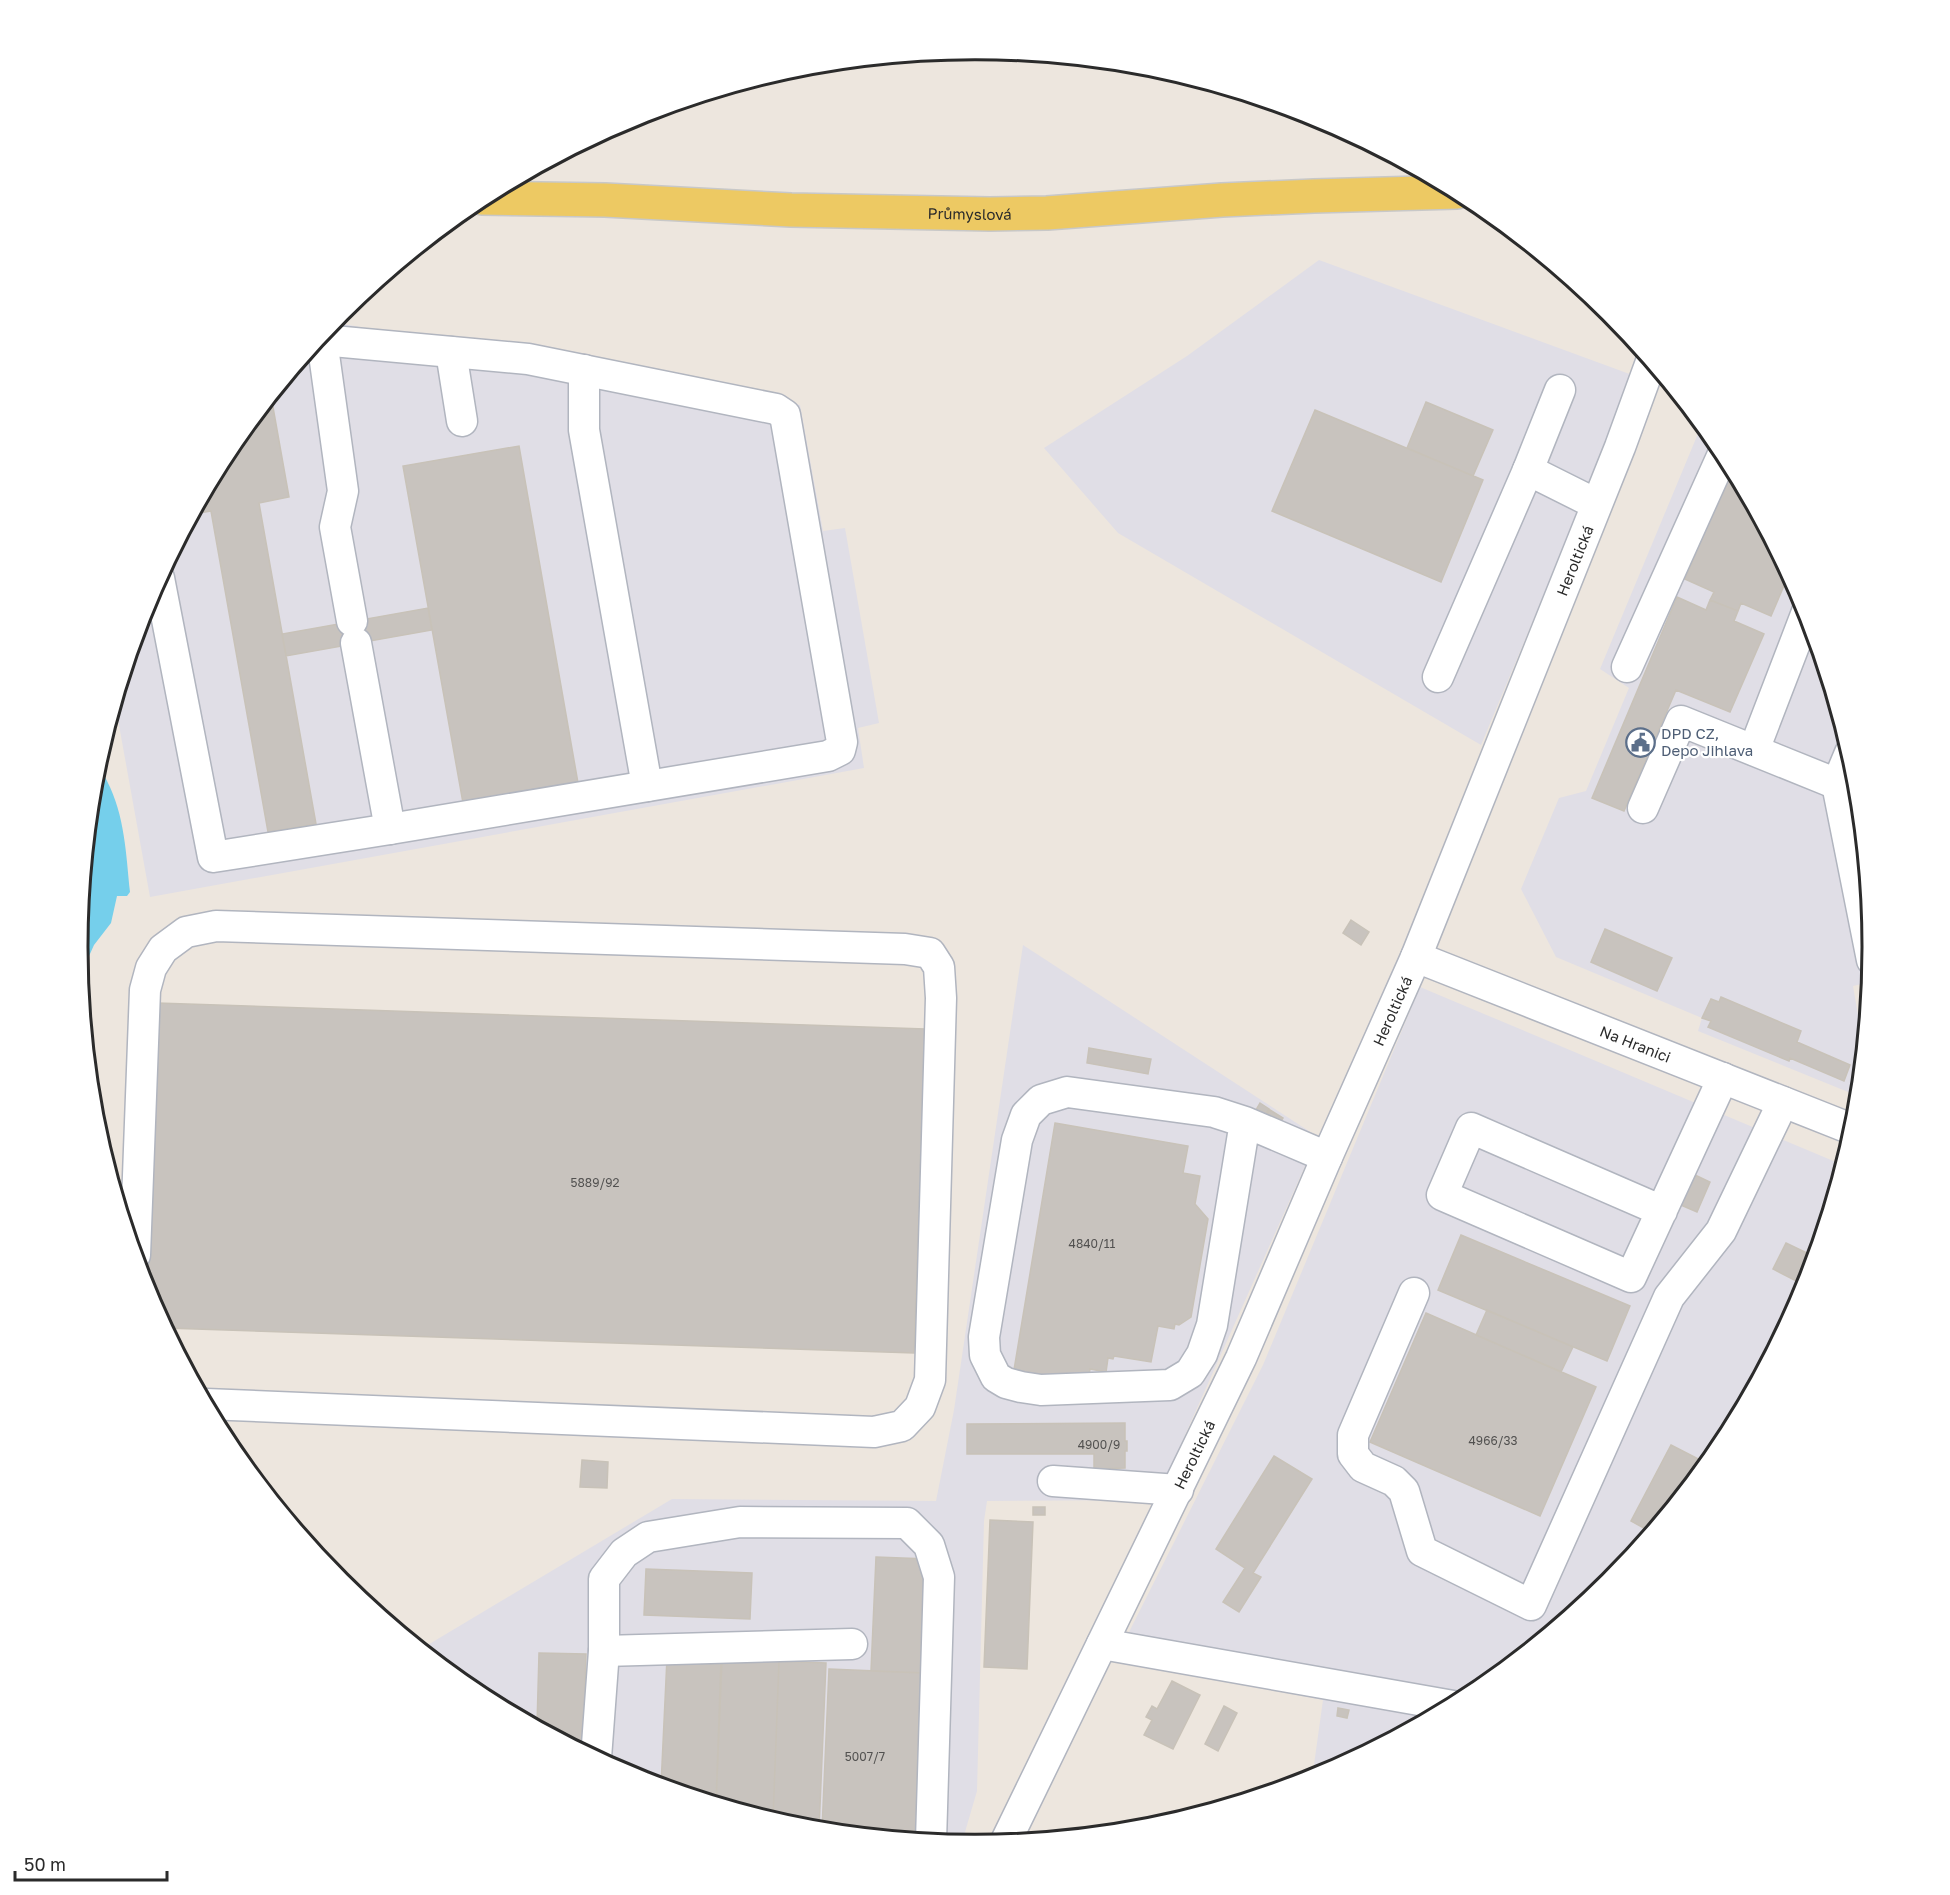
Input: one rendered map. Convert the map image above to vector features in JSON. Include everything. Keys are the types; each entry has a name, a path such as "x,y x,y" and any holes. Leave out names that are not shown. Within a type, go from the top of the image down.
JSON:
{"main road":[{"name":"Průmyslová","path":"500,198 605,200 803,211 990,214 1047,213 1302,196 1440,192"}],"street":[{"path":"162,593 213,857 828,756 840,750 842,742 785,415 776,409 528,358 328,341"},
{"path":"321,348 343,491 335,527 390,829"},
{"path":"451,352 462,421"},
{"path":"584,370 584,430 647,786"},
{"name":"Heroltická","path":"1009,1834 1241,1358 1416,957 1620,447 1648,370"},
{"path":"1438,676 1528,470 1560,390"},
{"path":"1627,667 1719,463"},
{"path":"1528,470 1596,504"},
{"path":"1754,750 1802,626"},
{"path":"1643,808 1681,721 1754,750 1848,792 1859,866"},
{"path":"136,1235 145,990 151,968 163,950 186,932 216,926 905,948 930,953 939,968 941,998 930,1380 920,1407 902,1426 874,1432 214,1404"},
{"name":"Na Hranici","path":"1416,957 1844,1126"},
{"path":"1662,1211 1472,1128 1442,1195 1631,1277 1662,1211 1723,1078"},
{"path":"1245,1122 1212,1325 1202,1354 1191,1373 1170,1385 1041,1390 1006,1383 996,1377 985,1355 984,1337 1017,1140 1026,1115 1041,1100 1067,1092 1214,1112 1245,1122 1327,1157"},
{"path":"1414,1293 1353,1435 1353,1454 1363,1467 1394,1481 1404,1491 1422,1551 1531,1605 1669,1297 1721,1231 1783,1102"},
{"path":"1053,1481 1178,1490"},
{"path":"597,1750 604,1651 604,1579 624,1553 648,1537 740,1522 907,1522 929,1545 939,1577 931,1833"},
{"path":"604,1651 852,1644"},
{"path":"1102,1644 1439,1703"}],"shaded area":[{"path":"1319,260 1635,376 1481,745 1118,533 1044,448 1187,356"},
{"path":"343,324 800,405 823,531 845,528 879,723 858,728 864,768 150,897 118,719 135,662 155,608 206,504 237,454 271,407"},
{"path":"1698,433 1744,504 1795,608 1832,718 1845,774 1855,832 1861,889 1862,948 1861,984 1853,986 1859,1022 1850,1093 1698,1031 1702,1018 1556,957 1521,889 1559,798 1586,791 1629,688 1600,669"},
{"path":"1023,945 1318,1137 1156,1500 987,1501 984,1521 977,1791 965,1835 917,1833 802,1818 745,1805 690,1788 582,1743 531,1716 482,1685 427,1645 672,1499 936,1501 954,1410"},
{"path":"1420,987 1836,1162 1815,1233 1795,1287 1771,1340 1744,1391 1713,1441 1642,1533 1603,1575 1515,1652 1419,1716 1368,1743 1314,1768 1323,1700 1115,1660 1263,1365"}],"water":[{"path":"105,776 113,794 121,821 130,892 127,896 117,896 111,923 94,945 87,960 89,889 95,832"}],"building":[{"path":"1426,402 1493,430 1473,476 1407,448"},
{"path":"273,405 289,497 259,503 316,824 268,832 211,511 201,513 237,454"},
{"path":"1315,410 1483,480 1441,582 1272,511"},
{"path":"519,446 578,783 463,803 403,466"},
{"path":"1728,478 1744,504 1784,585 1771,616 1741,603 1738,611 1710,600 1714,592 1685,579"},
{"path":"1677,597 1706,610 1710,600 1738,611 1734,621 1764,634 1730,712 1676,690 1624,811 1592,798"},
{"path":"428,608 432,630 286,656 282,634"},
{"path":"1351,920 1369,932 1361,945 1343,933"},
{"path":"1605,929 1672,958 1657,991 1591,962"},
{"path":"1721,997 1801,1031 1797,1042 1850,1065 1844,1081 1708,1027 1711,1021 1702,1018 1711,999 1719,1002"},
{"path":"157,1003 925,1029 914,1353 174,1328 148,1268"},
{"path":"1089,1048 1151,1059 1148,1074 1087,1063"},
{"path":"1260,1103 1269,1109 1265,1115 1256,1110"},
{"path":"1270,1110 1283,1118 1279,1125 1266,1116"},
{"path":"1055,1123 1188,1146 1183,1173 1200,1176 1195,1204 1208,1219 1191,1317 1179,1325 1175,1324 1174,1329 1158,1326 1151,1362 1114,1356 1113,1359 1108,1358 1106,1372 1090,1369 1087,1388 1013,1376"},
{"path":"1695,1175 1710,1182 1697,1212 1681,1205"},
{"path":"1461,1235 1630,1306 1607,1361 1438,1290"},
{"path":"1786,1243 1807,1253 1797,1281 1773,1269"},
{"path":"1487,1310 1573,1347 1561,1372 1476,1335"},
{"path":"1426,1313 1596,1387 1540,1516 1370,1442"},
{"path":"1125,1423 1127,1451 1125,1451 1125,1468 1094,1469 1094,1454 967,1454 967,1424"},
{"path":"1671,1445 1700,1460 1645,1529 1631,1521"},
{"path":"1274,1456 1312,1479 1253,1573 1261,1577 1239,1612 1223,1602 1245,1568 1216,1549"},
{"path":"582,1460 608,1462 607,1488 580,1487"},
{"path":"1033,1507 1045,1507 1045,1515 1033,1515"},
{"path":"990,1520 1033,1522 1027,1669 984,1667"},
{"path":"876,1557 928,1559 924,1673 871,1671"},
{"path":"646,1569 752,1573 750,1619 644,1615"},
{"path":"539,1653 586,1654 583,1744 537,1719"},
{"path":"667,1658 721,1660 716,1796 661,1777"},
{"path":"722,1659 779,1661 773,1811 716,1796"},
{"path":"779,1661 826,1663 819,1821 773,1811"},
{"path":"829,1669 924,1673 916,1833 822,1821"},
{"path":"1172,1681 1200,1695 1173,1749 1144,1735 1152,1720 1146,1717 1152,1706 1157,1709"},
{"path":"1224,1706 1237,1713 1218,1751 1205,1744"},
{"path":"1338,1708 1349,1710 1347,1718 1337,1716"}],"place":[{"name":"DPD CZ, Depo Jihlava","path":"1640,742"}]}
